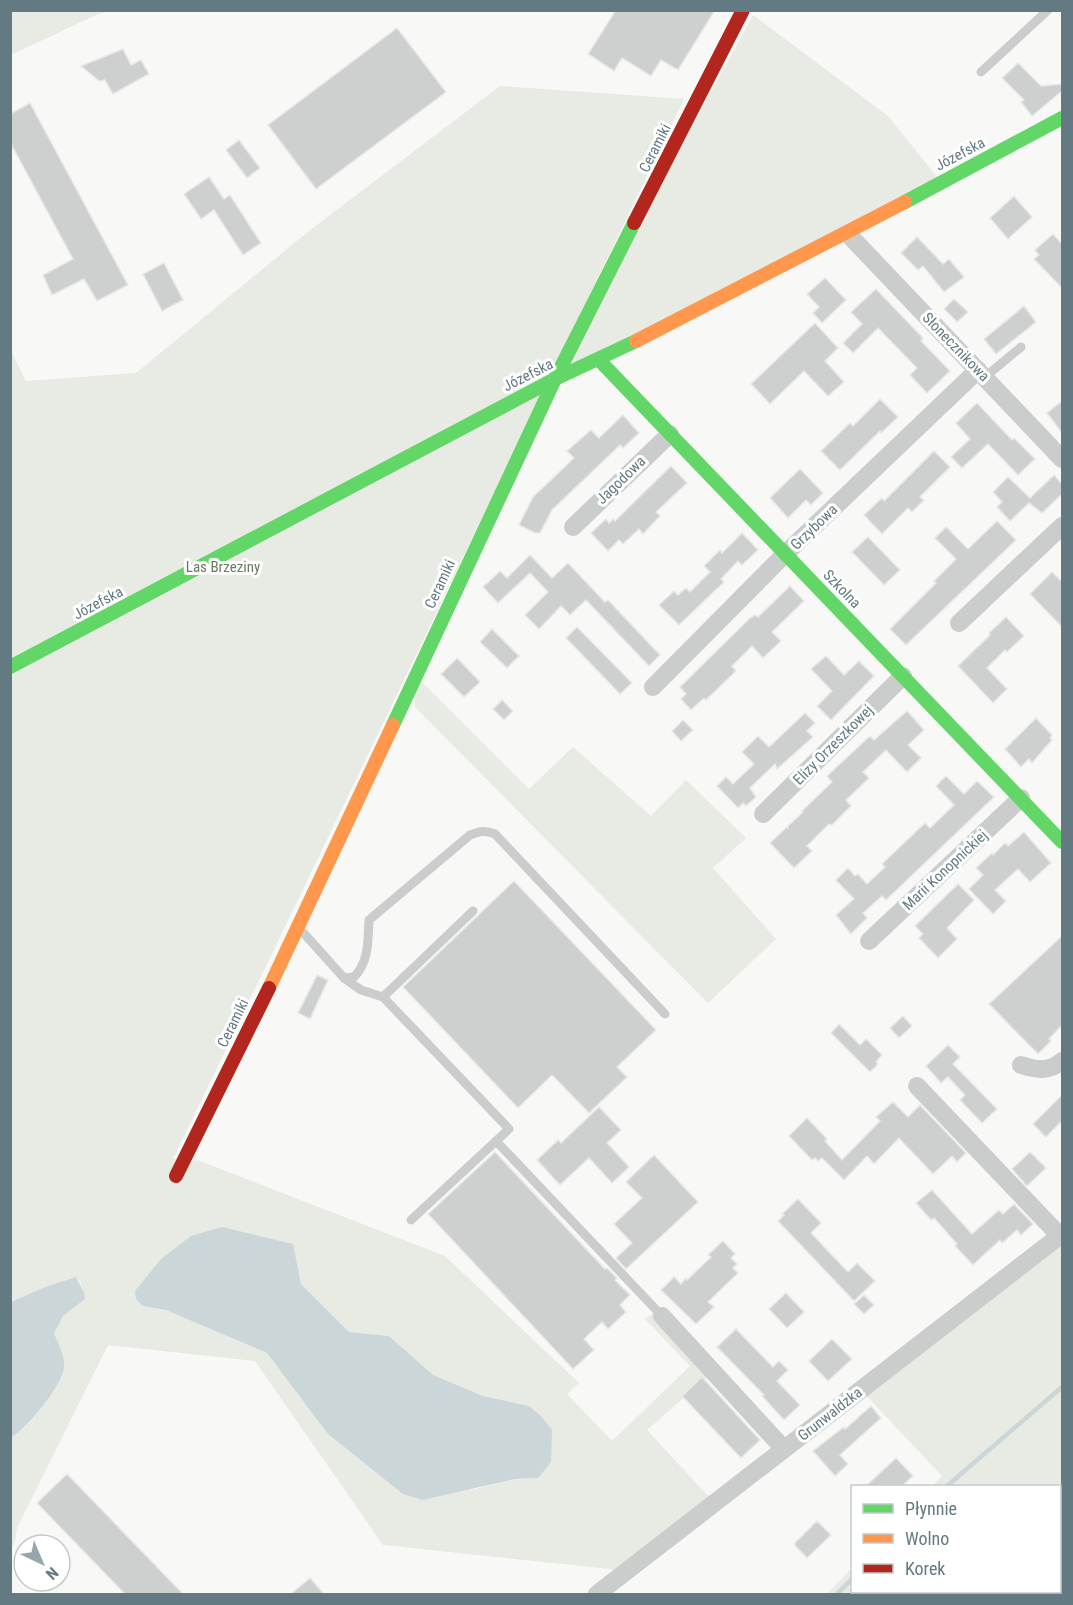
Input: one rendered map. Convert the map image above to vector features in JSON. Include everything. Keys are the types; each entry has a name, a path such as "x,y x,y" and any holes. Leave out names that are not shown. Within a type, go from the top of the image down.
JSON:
{"street":[{"name":"Ceramiki","path":"176,1176 298,928 555,379 743,10"},
{"name":"Józefska","path":"10,667 555,379 599,360 848,234 1062,118"},
{"name":"Słonecznikowa","path":"848,234 1062,459"},
{"name":"Szkolna","path":"599,360 1062,842"},
{"name":"Grzybowa","path":"653,687 785,554 981,374"},
{"name":"Jagodowa","path":"573,527 670,434"},
{"path":"959,623 1062,526"},
{"name":"Elizy Orzeszkowej","path":"763,814 903,676"},
{"name":"Marii Konopnickiej","path":"869,941 1021,798"},
{"path":"1022,1065 1039,1071 1051,1068 1062,1060"},
{"path":"917,1086 1061,1235"},
{"name":"Grunwaldzka","path":"597,1594 1061,1235"},
{"path":"662,1316 784,1449"}],"lane":[{"path":"981,72 1048,10"},
{"path":"981,374 1021,347"},
{"path":"344,978 354,977 363,969 368,944 369,920 470,835 488,831 495,834 665,1014"},
{"path":"383,997 473,911"},
{"path":"298,928 344,978 361,990 383,997 508,1129 411,1220"},
{"path":"496,1141 662,1316"}],"green space":[{"path":"10,11 111,11 98,14 11,55"},
{"path":"753,15 888,116 942,183 555,379"},
{"name":"Las Brzeziny","path":"500,86 684,99 173,1159 200,1161 445,1256 579,1383 567,1394 612,1441 690,1366 645,1319 656,1311 713,1372 647,1430 719,1508 628,1578 610,1569 383,1545 255,1361 108,1345 16,1533 12,1533 11,1547 11,1438 50,1397 61,1378 64,1360 54,1333 63,1316 85,1299 81,1283 76,1277 11,1302 10,349 26,381 136,373 309,231","holes":["161,1259 301,1284 349,1332 389,1336 433,1375 483,1396 529,1406 538,1478 515,1479 471,1490 327,1433 267,1353 166,1310 143,1306 153,1270"]},
{"path":"415,675 529,789 573,747 651,816 686,780 746,838 713,868 776,939 708,1003 415,707"},
{"path":"1062,1239 1062,1594 827,1594 851,1569 851,1593 1061,1593 1061,1485 933,1485 942,1476 861,1390"}],"shaded area":[{"path":"222,1227 293,1244 301,1284 349,1332 389,1336 433,1375 483,1396 529,1406 552,1430 551,1462 538,1478 515,1479 422,1500 403,1494 327,1433 267,1353 166,1310 143,1306 136,1299 135,1291 161,1259 191,1236"},
{"path":"76,1277 85,1299 63,1316 54,1333 64,1360 61,1378 42,1407 11,1438 11,1302"}],"building":[{"path":"616,10 715,10 678,70 661,60 651,76 622,58 614,71 588,54"},
{"path":"397,28 446,92 316,189 268,125"},
{"path":"123,49 131,65 141,60 149,74 113,94 105,80 99,81 81,66"},
{"path":"1018,63 1041,86 1062,84 1062,91 1032,116 1021,102 1024,100 1002,78"},
{"path":"30,103 128,285 97,301 84,279 52,295 43,275 73,259 10,142 10,114"},
{"path":"239,140 260,168 247,178 226,150"},
{"path":"209,177 224,199 230,195 261,243 243,255 214,210 201,219 184,194"},
{"path":"1014,196 1032,217 1008,239 990,218"},
{"path":"1053,234 1062,244 1062,288 1034,259 1039,255 1035,250"},
{"path":"917,237 943,264 949,259 964,277 944,292 923,266 918,270 901,253"},
{"path":"164,263 183,300 162,311 143,274"},
{"path":"825,278 846,300 822,323 813,313 819,307 807,294"},
{"path":"876,289 923,338 921,341 950,371 927,393 910,375 917,368 878,328 853,353 843,343 862,324 851,312"},
{"path":"954,299 968,312 957,322 944,309"},
{"path":"1024,306 1036,322 996,354 984,339"},
{"path":"815,323 838,348 825,361 844,382 828,396 804,371 770,404 751,384"},
{"path":"880,399 898,417 881,433 880,431 840,470 821,451 850,423 853,426"},
{"path":"1062,401 1062,433 1047,413"},
{"path":"977,403 1012,440 1014,438 1035,459 1018,475 988,444 962,468 951,457 970,439 956,423"},
{"path":"623,415 639,433 623,448 620,445 552,510 540,533 519,525 533,497 574,458 567,451 591,430 599,438"},
{"path":"934,451 950,467 920,497 924,500 912,512 908,508 882,534 864,515 882,498 884,501"},
{"path":"671,466 687,483 656,512 660,516 643,534 639,529 623,544 619,540 608,551 591,533 606,519 609,523 613,519 615,521"},
{"path":"800,469 823,493 811,505 806,500 788,518 770,498"},
{"path":"1054,475 1062,484 1062,494 1042,513 1029,503 1010,521 997,507 1002,502 993,492 1008,477 1030,498"},
{"path":"997,521 1016,540 906,645 890,629 936,583 934,581 956,559 935,538 946,527 968,549"},
{"path":"742,533 758,550 742,565 738,561 721,579 724,582 679,625 659,605 674,591 678,595 686,588 690,592 710,572 704,566 720,550 722,553"},
{"path":"868,537 900,570 884,585 852,552"},
{"path":"530,555 552,578 568,563 605,602 608,600 660,655 649,666 586,600 570,615 561,606 539,629 525,615 548,592 530,573 498,603 483,587 500,571 507,578"},
{"path":"1052,572 1062,582 1062,627 1030,594"},
{"path":"790,586 804,601 772,632 781,641 763,658 752,646 732,666 736,671 706,700 704,698 691,710 681,699 686,694 680,687 749,619 755,615 758,617"},
{"path":"1006,617 1024,636 1007,652 1005,650 987,668 1007,689 993,703 958,666"},
{"path":"577,627 632,683 620,694 566,638"},
{"path":"492,629 519,656 507,668 480,642"},
{"path":"826,656 844,675 859,661 874,676 831,720 817,706 832,691 811,669"},
{"path":"457,658 480,682 464,697 441,674"},
{"path":"502,700 513,711 504,720 493,709"},
{"path":"907,711 924,730 908,745 921,758 907,772 886,750 863,772 869,778 846,800 851,806 807,846 812,851 794,868 770,843 787,827 788,829 788,826 802,811 832,782 827,776 870,736 874,740"},
{"path":"805,713 815,723 807,731 813,737 777,769 775,764 750,788 756,797 746,806 743,803 738,808 717,786 726,777 733,784 754,764 742,752 758,736 769,747"},
{"path":"1036,718 1052,735 1050,738 1052,740 1032,763 1029,759 1021,767 1005,749"},
{"path":"683,720 693,730 681,741 672,731"},
{"path":"946,776 964,794 977,781 994,797 886,900 882,896 863,913 867,918 851,934 836,915 854,899 836,880 848,868 855,876 858,874 867,884 885,867 882,864 925,823 930,828 954,805 936,786"},
{"path":"1024,832 1051,863 1030,882 1018,869 995,890 1006,901 993,914 969,889 983,875 976,868 1005,843 1008,846"},
{"path":"514,881 656,1030 617,1067 627,1077 589,1113 552,1075 518,1108 403,987"},
{"path":"958,884 974,900 947,928 957,939 938,958 919,938 923,934 915,926"},
{"path":"1062,936 1062,1025 1038,1054 989,1004"},
{"path":"317,975 328,980 310,1019 298,1013"},
{"path":"903,1016 912,1026 899,1038 890,1028"},
{"path":"839,1024 860,1045 866,1039 882,1055 876,1062 878,1064 870,1072 831,1033"},
{"path":"948,1045 960,1057 953,1064 997,1109 982,1123 960,1100 965,1095 948,1077 941,1083 926,1066"},
{"path":"1062,1095 1062,1121 1046,1137 1033,1124"},
{"path":"893,1102 908,1117 920,1105 966,1153 957,1162 952,1156 933,1174 899,1138 874,1164 867,1156 844,1180 822,1158 818,1161 815,1158 812,1160 789,1136 807,1118 827,1139 825,1141 842,1160 880,1121 876,1117"},
{"path":"599,1107 621,1130 607,1143 629,1167 612,1183 589,1158 560,1185 537,1160 558,1140 561,1143"},
{"path":"495,1152 605,1269 607,1268 617,1278 615,1280 630,1295 620,1305 626,1312 608,1329 602,1322 584,1339 594,1350 573,1369 428,1214"},
{"path":"1030,1152 1046,1168 1027,1186 1012,1169"},
{"path":"654,1155 698,1202 626,1269 616,1258 632,1243 614,1224 642,1198 626,1182"},
{"path":"932,1190 972,1234 999,1210 1003,1214 1014,1204 1033,1224 1021,1235 1017,1230 1002,1243 1000,1240 973,1265 934,1218 931,1220 916,1203"},
{"path":"798,1199 821,1223 811,1233 848,1272 857,1263 875,1281 854,1301 778,1221"},
{"path":"723,1241 735,1254 731,1258 737,1264 733,1268 738,1273 708,1302 714,1307 696,1324 661,1290 674,1277 681,1284 686,1278 687,1280 711,1257 708,1255"},
{"path":"786,1293 804,1312 787,1328 769,1309"},
{"path":"864,1295 874,1305 864,1314 854,1304"},
{"path":"736,1329 773,1367 779,1361 788,1370 777,1381 800,1405 784,1420 762,1396 764,1395 717,1347"},
{"path":"832,1339 852,1359 828,1381 809,1361"},
{"path":"702,1377 760,1440 741,1458 682,1396"},
{"path":"871,1406 881,1418 840,1455 848,1464 835,1476 813,1451 844,1427 845,1429"},
{"path":"896,1458 913,1476 903,1485 867,1485"},
{"path":"67,1474 183,1594 125,1594 72,1539 72,1533 66,1533 37,1503"},
{"path":"817,1521 831,1535 807,1558 794,1544"},
{"path":"310,1578 324,1594 291,1594"}],"waterway":[{"path":"948,1485 1062,1387"},
{"path":"837,1594 851,1580"}],"traffic: fast":[{"path":"905,202 1062,118"},
{"path":"393,725 555,379 634,223"},
{"path":"10,667 555,379 636,341"},
{"path":"599,360 1062,842"}],"traffic: slow":[{"path":"636,341 905,202"},
{"path":"269,988 393,725"}],"traffic: jam":[{"path":"634,223 743,10"},
{"path":"176,1176 269,988"}]}
